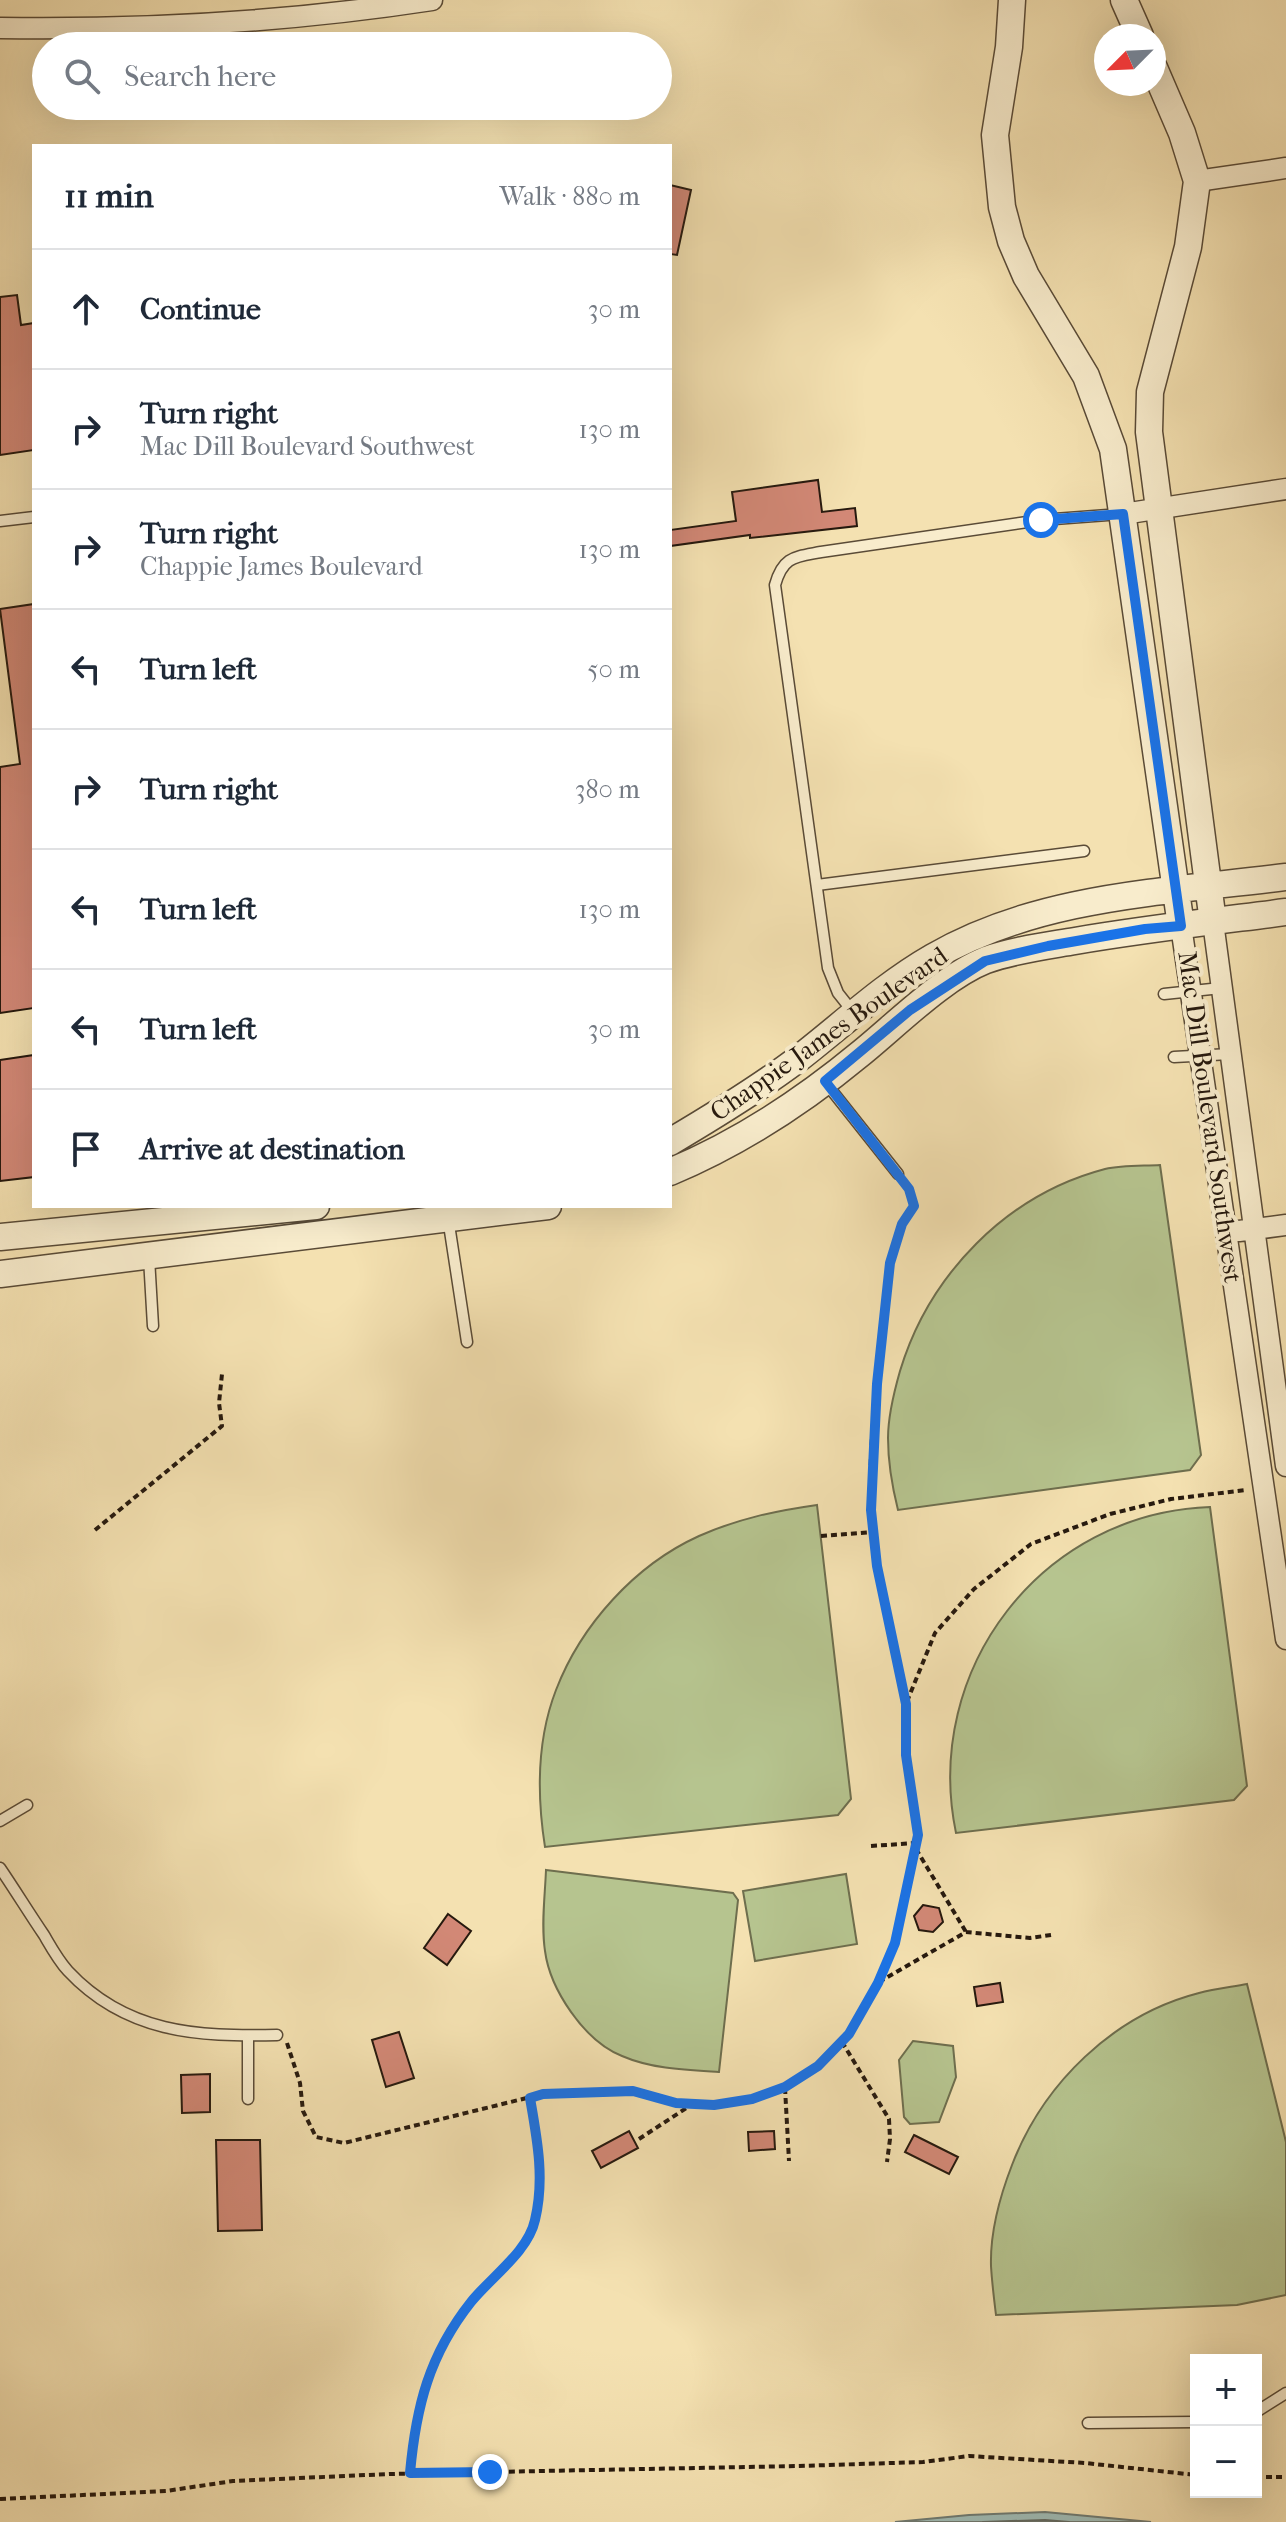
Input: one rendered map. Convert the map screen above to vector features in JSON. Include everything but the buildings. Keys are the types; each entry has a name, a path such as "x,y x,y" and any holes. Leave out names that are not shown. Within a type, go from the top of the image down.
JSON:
{"street":[{"path":"0,28 183,26 353,11 432,0"},
{"name":"Mac Dill Boulevard Southwest","path":"1012,0 1009,47 995,135 1002,207 1011,241 1026,276 1086,376 1113,449 1286,1639"},
{"path":"1124,0 1135,24"},
{"name":"Mac Dill Boulevard Southwest","path":"1166,96 1197,181 1188,247 1150,392 1149,432 1252,1230 1286,1466"},
{"path":"1197,181 1286,168"},
{"path":"1123,514 1286,489"},
{"name":"Chappie James Boulevard","path":"672,1141 740,1101 933,957 988,930 1054,909 1286,877"},
{"name":"Chappie James Boulevard","path":"672,1171 735,1141 797,1104 910,1010 985,961 1145,929 1286,912"},
{"path":"0,1237 296,1208"},
{"path":"0,1274 149,1256 447,1212 514,1208"},
{"path":"1227,1232 1286,1225"}],"lane":[{"path":"854,1013 838,993 828,968 775,585 779,570 792,557 821,552 1041,520 1123,514"},
{"path":"0,521 32,517"},
{"path":"817,885 1084,851"},
{"path":"1164,994 1221,988"},
{"path":"1174,1057 1230,1054"},
{"path":"825,1081 898,1174"},
{"path":"447,1212 467,1342"},
{"path":"149,1256 153,1326"},
{"path":"0,1821 27,1805"},
{"path":"0,1868 66,1969 102,2001 150,2025 188,2033 277,2035"},
{"path":"248,2036 248,2099"},
{"path":"1262,2408 1286,2393"},
{"path":"1088,2423 1190,2422"}],"path":[{"path":"277,2035 290,2045 300,2083 303,2111 316,2137 344,2143 543,2094 633,2091 676,2103 714,2105 752,2099 785,2087 818,2066 849,2034 878,1983 895,1943 918,1835 906,1755 906,1704 877,1566 873,1532 872,1451 890,1263 902,1224 914,1206 909,1189 898,1174"},
{"path":"95,1530 222,1426 219,1403 222,1374"},
{"path":"906,1704 935,1633 974,1589 1031,1544 1110,1514 1171,1499 1264,1488"},
{"path":"821,1536 873,1532"},
{"path":"871,1846 916,1845"},
{"path":"916,1845 966,1932"},
{"path":"878,1983 966,1932 1030,1938 1051,1935"},
{"path":"842,2042 889,2119 887,2162"},
{"path":"785,2087 789,2161"},
{"path":"410,2473 414,2431 428,2374 444,2342 473,2300 519,2250 535,2223 541,2170 530,2098"},
{"path":"639,2139 692,2104"},
{"path":"0,2499 166,2491 233,2481 410,2473 813,2466 923,2462 969,2456 1085,2463 1190,2474"},
{"path":"1262,2477 1286,2477"}],"green space":[{"path":"1160,1165 1201,1455 1190,1470 898,1510 888,1447 894,1396 913,1336 930,1303 952,1272 976,1244 1004,1219 1035,1198 1069,1181 1105,1169"},
{"path":"817,1505 851,1799 838,1815 545,1847 540,1768 545,1728 567,1666 595,1620 632,1580 653,1563 699,1536 756,1516"},
{"path":"1210,1507 1247,1786 1234,1800 956,1833 950,1772 958,1714 977,1659 1007,1611 1047,1570 1095,1537 1149,1516"},
{"path":"546,1870 733,1893 738,1900 719,2072 669,2068 633,2060 608,2049 582,2026 562,1997 548,1966 543,1931"},
{"path":"846,1874 857,1944 755,1961 743,1891"},
{"path":"1247,1984 1286,2142 1286,2295 1237,2305 996,2315 991,2272 994,2227 1012,2165 1042,2107 1085,2057 1138,2018 1168,2003 1199,1993"},
{"path":"913,2041 953,2046 956,2077 939,2122 910,2124 904,2117 899,2060"}],"water":[{"path":"1045,2512 1151,2522 895,2522 969,2515"}],"route":[{"path":"490,2472 410,2473 414,2431 428,2374 449,2331 519,2250 535,2223 541,2170 530,2098 543,2094 633,2091 676,2103 714,2105 752,2099 785,2087 818,2066 849,2034 875,1991 895,1943 918,1835 906,1755 906,1704 877,1566 871,1510 872,1451 890,1263 902,1224 914,1206 909,1189 825,1081 910,1010 985,961 1048,946 1181,926 1123,514 1041,520"}]}
